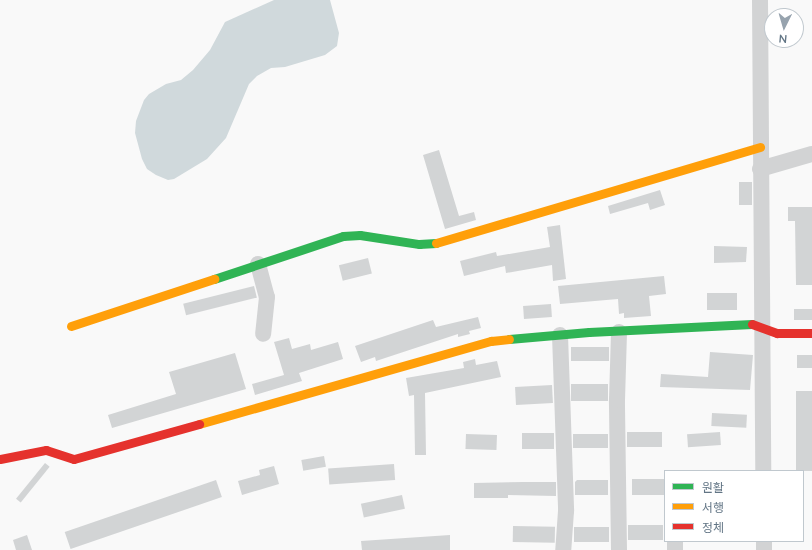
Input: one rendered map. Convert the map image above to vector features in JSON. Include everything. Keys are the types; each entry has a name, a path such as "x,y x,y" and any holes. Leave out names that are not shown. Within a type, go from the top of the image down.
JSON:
{"street":[{"path":"760,0 763,470"},
{"path":"71,326 343,236 360,235 419,244 442,243 760,147"},
{"path":"760,169 812,154"},
{"path":"258,264 267,297 263,334"},
{"path":"0,459 46,450 74,458 491,341 560,335 752,324 777,333 812,333"},
{"path":"619,332 617,400 619,550"},
{"path":"560,335 566,511 564,550"}],"shaded area":[{"path":"274,0 330,0 339,33 337,46 325,55 285,67 271,68 257,76 249,84 226,138 207,159 174,179 168,180 147,169 142,159 135,133 136,121 144,100 149,94 166,84 181,80 193,70 210,50 225,22"}],"building":[{"path":"439,150 459,216 474,212 476,220 445,229 423,155"},
{"path":"739,182 752,182 752,205 739,205"},
{"path":"660,190 665,205 650,210 648,203 610,214 608,206"},
{"path":"788,207 812,207 812,285 796,285 795,221 788,221"},
{"path":"560,225 566,279 553,281 552,265 506,273 505,266 464,276 460,261 496,252 497,256 550,247 547,227"},
{"path":"714,246 747,247 746,262 714,263"},
{"path":"368,258 372,274 343,281 339,265"},
{"path":"664,276 666,294 649,296 651,316 624,318 624,313 619,314 618,299 560,304 558,286"},
{"path":"254,286 257,298 186,315 183,304"},
{"path":"707,293 737,293 737,310 707,310"},
{"path":"551,304 552,317 524,319 523,306"},
{"path":"794,309 812,309 812,320 794,320"},
{"path":"478,317 481,328 469,331 470,334 458,337 458,334 376,361 375,357 361,362 355,346 433,320 436,327"},
{"path":"289,338 292,349 310,344 311,350 338,342 343,359 299,373 302,381 255,395 252,384 284,375 274,342"},
{"path":"571,347 609,347 609,361 571,361"},
{"path":"710,352 753,355 750,390 660,387 661,374 708,377"},
{"path":"235,353 246,389 112,428 108,415 176,394 169,372"},
{"path":"797,355 812,355 812,368 797,368"},
{"path":"475,359 476,365 497,361 501,377 425,393 426,455 415,455 414,395 409,396 406,378 464,368 463,362"},
{"path":"571,384 608,384 608,401 571,401"},
{"path":"552,385 553,403 516,405 515,387"},
{"path":"796,391 812,391 812,471 796,470"},
{"path":"712,413 747,415 746,428 711,426"},
{"path":"627,432 662,432 662,447 627,447"},
{"path":"720,432 721,445 688,447 687,434"},
{"path":"522,433 554,433 554,449 522,449"},
{"path":"466,434 497,435 496,450 465,449"},
{"path":"573,434 608,434 608,448 573,448"},
{"path":"324,456 326,467 303,471 301,460"},
{"path":"45,463 50,467 21,503 16,499"},
{"path":"394,464 395,480 329,485 328,469"},
{"path":"274,466 279,484 242,495 238,481 260,475 259,470"},
{"path":"632,479 664,479 664,495 632,495"},
{"path":"216,480 222,497 71,549 65,532"},
{"path":"577,480 608,480 608,495 575,495 575,482"},
{"path":"556,482 556,496 508,495 508,498 474,498 474,483"},
{"path":"402,495 405,509 364,517 361,504"},
{"path":"628,525 663,525 663,540 628,540"},
{"path":"513,526 555,527 555,543 513,542"},
{"path":"574,527 609,527 609,542 574,542"},
{"path":"27,535 32,550 16,550 13,540"},
{"path":"450,535 450,550 362,550 361,541"}],"traffic: fast":[{"path":"214,279 343,236 360,235 419,244 436,243"},
{"path":"509,339 589,332 752,324"}],"traffic: slow":[{"path":"436,243 760,147"},
{"path":"71,326 214,279"},
{"path":"199,424 491,341 509,339"}],"traffic: jam":[{"path":"752,324 777,333 812,333"},
{"path":"0,459 46,450 74,459 199,424"}]}
